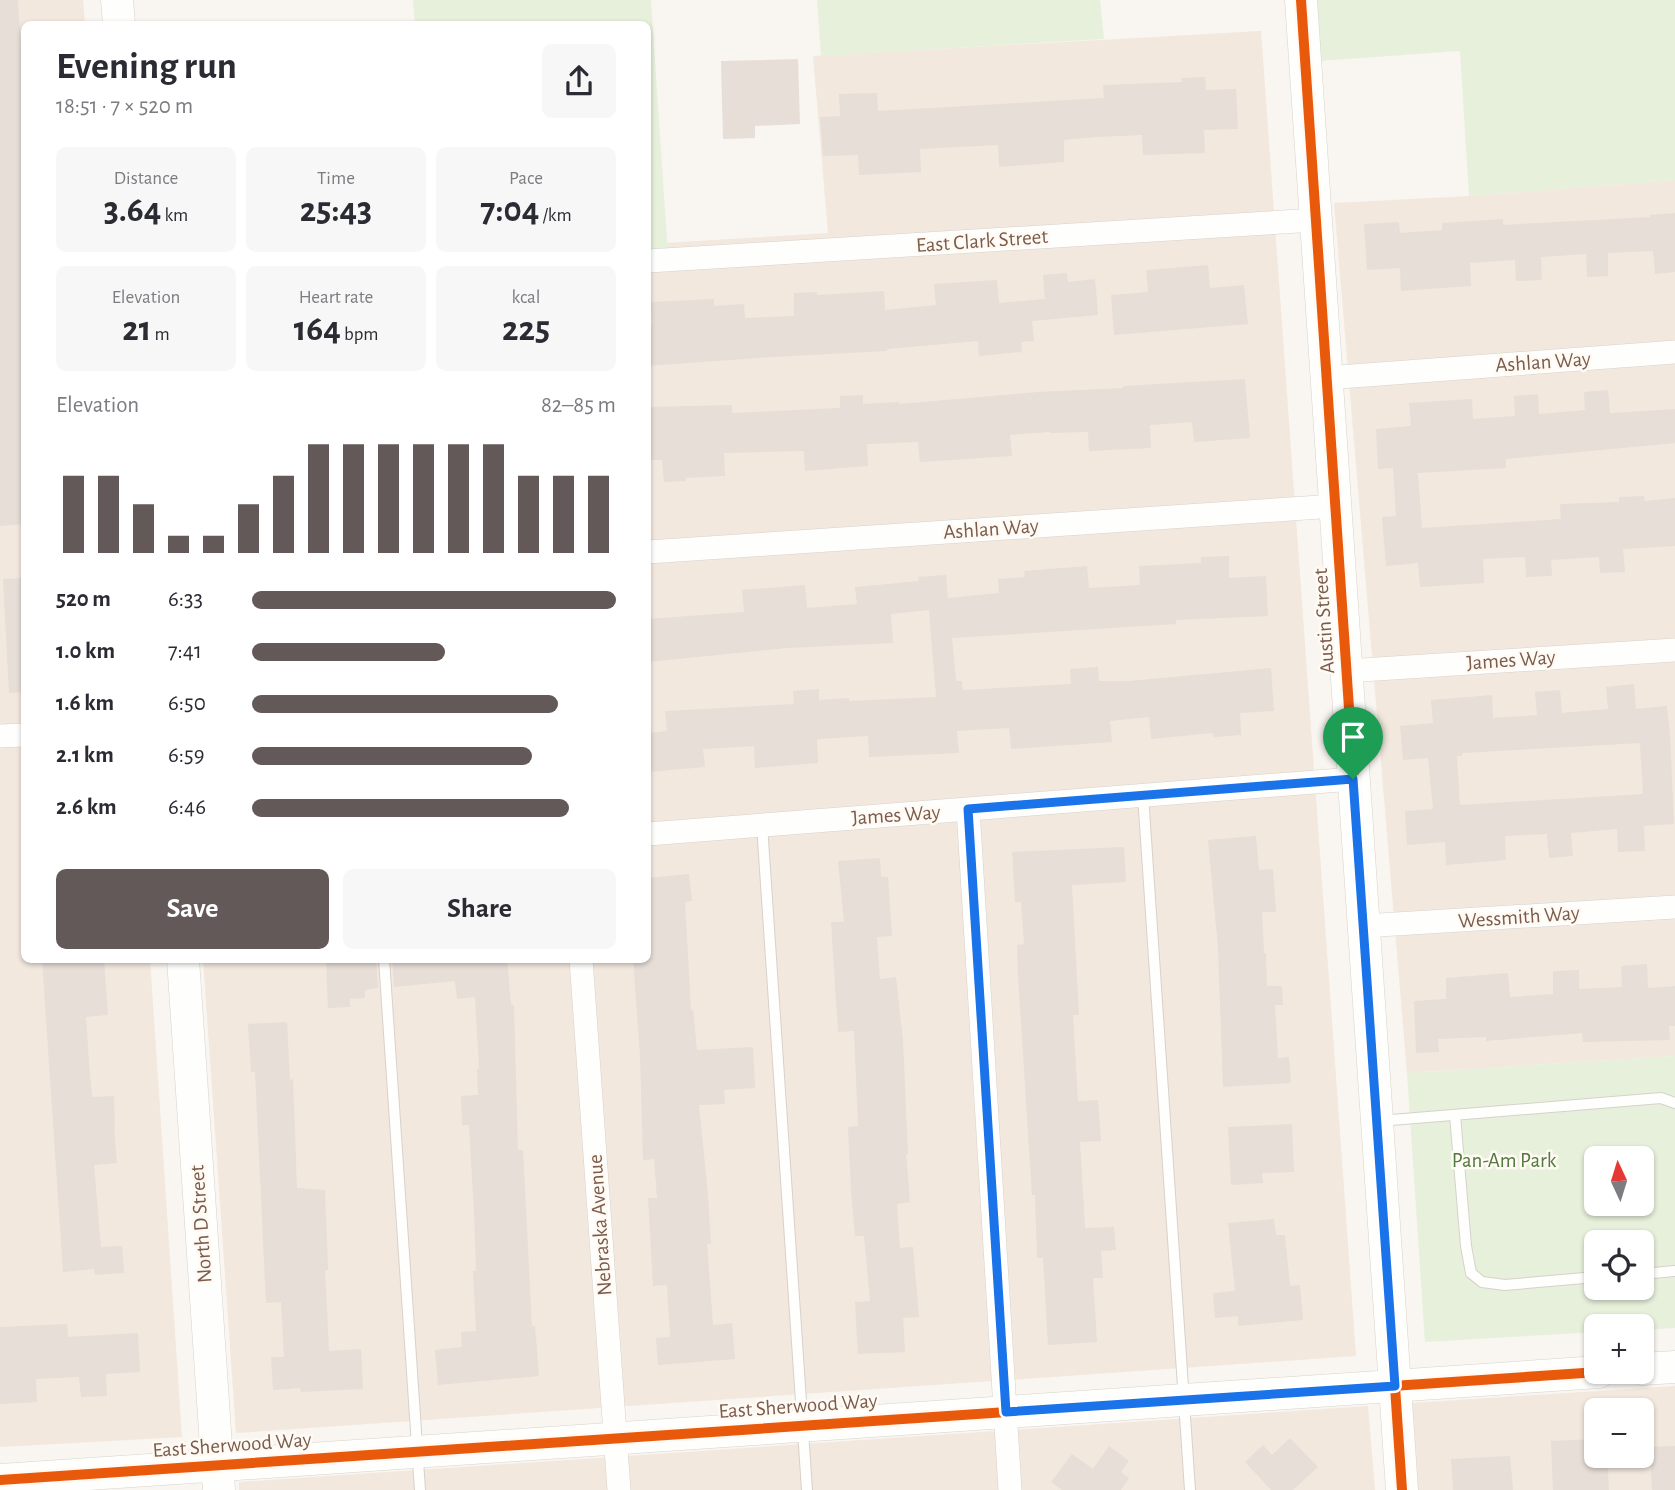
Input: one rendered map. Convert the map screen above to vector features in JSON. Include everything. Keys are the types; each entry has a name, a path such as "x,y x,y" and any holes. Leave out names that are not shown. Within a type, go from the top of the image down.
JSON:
{"street":[{"path":"117,0 119,21"},
{"name":"Austin Street","path":"1301,0 1402,1490"},
{"name":"East Clark Street","path":"651,261 1316,220"},
{"name":"Ashlan Way","path":"1326,377 1675,352"},
{"name":"Ashlan Way","path":"651,552 1335,506"},
{"name":"James Way","path":"1346,671 1675,650"},
{"path":"0,736 21,734"},
{"name":"James Way","path":"651,834 1353,779"},
{"path":"968,809 1010,1490"},
{"name":"Wessmith Way","path":"1363,926 1675,907"},
{"name":"North D Street","path":"183,963 218,1478"},
{"name":"Nebraska Avenue","path":"581,963 619,1490"},
{"path":"1654,1368 1675,1367"},
{"name":"East Sherwood Way","path":"0,1480 218,1478 417,1451 1584,1373"}],"lane":[{"path":"1143,795 1190,1490"},
{"path":"762,825 807,1490"},
{"path":"384,963 420,1490"},
{"path":"1377,1121 1661,1098 1675,1103"},
{"path":"1455,1115 1466,1246 1471,1272 1482,1282 1505,1285 1584,1279"},
{"path":"1654,1273 1675,1271"}],"shaded area":[{"path":"0,0 83,0 85,21 21,21 21,963 150,963 182,1437 0,1447"},
{"path":"1261,31 1356,1356 236,1433 203,963 651,963 651,244 828,233 813,56"},
{"path":"1675,180 1675,1056 1407,1073 1334,203 1469,196"},
{"path":"1675,1386 1675,1490 1416,1490 1411,1403"},
{"path":"1368,1406 1375,1490 239,1490 239,1482"}],"green space":[{"path":"413,0 651,0 669,270 651,271 651,21 415,21"},
{"path":"817,0 1100,0 1104,39 821,56"},
{"path":"1286,0 1675,0 1675,180 1469,196 1460,51 1291,63"},
{"name":"Pan-Am Park","path":"1675,1056 1675,1328 1654,1329 1654,1314 1584,1314 1584,1333 1425,1342 1407,1073"}],"building":[{"path":"0,0 18,0 21,48 21,524 0,526"},
{"path":"798,59 800,124 755,126 755,138 723,139 721,61"},
{"path":"1205,77 1206,90 1236,89 1238,129 1204,130 1205,153 1143,155 1142,135 1097,137 1064,140 1064,162 999,167 998,145 920,149 921,172 859,175 858,155 823,156 820,117 840,116 839,94 877,93 878,111 1104,98 1103,85 1182,82 1181,78"},
{"path":"1675,213 1675,272 1655,274 1653,251 1608,253 1608,276 1587,277 1586,254 1541,257 1542,280 1516,281 1515,260 1470,263 1471,286 1401,291 1400,268 1367,270 1364,224 1399,222 1400,233 1442,230 1442,223 1503,219 1503,225 1650,217"},
{"path":"1208,265 1210,288 1244,285 1248,324 1114,335 1111,295 1148,292 1146,270"},
{"path":"1067,273 1068,282 1095,279 1098,315 1032,321 1034,341 1021,342 1022,352 979,356 978,341 887,351 651,366 651,302 714,299 714,306 744,304 745,318 794,316 794,293 817,292 817,295 884,291 885,310 936,305 934,284 997,280 999,303 1045,299 1043,275"},
{"path":"1245,379 1250,438 1194,442 1192,422 1150,425 1151,448 1089,451 1088,432 1050,432 1010,435 1012,456 920,462 918,442 867,444 868,466 805,471 804,451 724,453 725,476 664,482 662,460 651,460 651,407 732,405 732,413 840,408 840,396 863,395 863,404 899,404"},
{"path":"1608,390 1610,413 1675,409 1675,443 1506,459 1506,468 1418,473 1422,528 1561,519 1560,504 1619,502 1619,497 1644,496 1645,501 1675,498 1675,546 1623,549 1625,572 1600,573 1599,557 1551,560 1552,576 1526,577 1525,557 1483,559 1484,583 1420,587 1418,563 1386,566 1382,517 1396,516 1393,468 1378,469 1376,429 1411,426 1409,403 1472,399 1473,419 1515,416 1514,396 1538,394 1539,414 1585,410 1584,392"},
{"path":"1229,556 1229,578 1266,576 1268,616 1176,620 1176,624 952,638 956,681 962,681 963,690 1071,684 1070,669 1098,667 1099,681 1129,681 1271,668 1274,711 1240,713 1241,735 1214,737 1213,733 1151,739 1149,717 1110,721 1112,742 1011,749 1009,728 957,731 959,753 869,757 868,736 817,739 818,763 755,768 754,746 703,749 705,767 651,772 651,733 667,731 665,711 794,704 793,691 819,689 819,700 936,697 929,610 891,614 893,643 786,648 651,662 651,619 744,612 742,590 805,585 807,608 857,604 855,587 919,581 918,577 946,575 948,598 999,593 998,579 1025,577 1024,571 1087,566 1089,588 1140,585 1139,566 1201,563 1201,557"},
{"path":"21,578 21,692 9,693 3,579"},
{"path":"1634,684 1636,709 1667,706 1674,824 1644,826 1645,851 1618,852 1617,829 1571,833 1573,856 1549,858 1547,834 1505,836 1506,860 1446,865 1445,842 1407,845 1405,811 1433,809 1428,758 1403,760 1400,726 1433,723 1431,700 1492,695 1493,718 1537,715 1535,692 1560,690 1562,713 1608,709 1606,687","holes":["1640,743 1643,794 1460,805 1457,756 1462,756 1462,753"]},
{"path":"1256,836 1259,870 1273,869 1276,912 1262,912 1264,953 1267,986 1282,986 1283,1005 1275,1005 1278,1058 1289,1057 1291,1083 1223,1087 1218,948 1208,840"},
{"path":"1124,847 1126,882 1072,885 1079,1015 1073,1015 1078,1101 1098,1100 1101,1141 1080,1142 1085,1228 1114,1227 1116,1250 1101,1251 1103,1278 1093,1278 1097,1342 1048,1345 1043,1258 1037,1258 1035,1195 1032,1195 1018,976 1017,945 1024,944 1021,902 1015,902 1012,852"},
{"path":"880,858 881,877 888,877 892,936 877,937 880,979 896,977 903,1041 910,1202 897,1204 900,1248 913,1247 919,1317 903,1318 905,1352 858,1354 855,1302 870,1301 864,1236 855,1236 851,1191 848,1127 858,1126 854,1031 838,1032 831,922 844,922 838,861"},
{"path":"689,874 692,901 685,902 691,1010 697,1050 753,1047 755,1088 724,1090 725,1104 699,1105 708,1195 711,1244 707,1244 713,1325 732,1323 735,1359 658,1365 656,1338 670,1337 667,1285 653,1286 648,1198 657,1198 654,1159 643,1160 640,1054 633,963 651,963 651,878"},
{"path":"42,963 104,963 108,1015 86,1017 92,1097 114,1096 117,1163 94,1165 101,1247 122,1246 124,1273 95,1275 94,1269 63,1272"},
{"path":"326,963 376,963 378,988 365,990 365,998 350,999 350,1007 328,1008"},
{"path":"392,963 507,963 511,1005 514,1005 518,1150 523,1150 532,1326 535,1326 539,1376 438,1385 435,1350 462,1347 461,1332 476,1331 469,1125 462,1125 461,1096 478,1095 475,997 457,999 455,981 394,987"},
{"path":"1647,964 1648,988 1675,986 1675,1026 1669,1026 1670,1040 1583,1042 1582,1033 1486,1041 1486,1037 1438,1039 1439,1052 1416,1053 1414,1001 1446,999 1446,978 1508,973 1510,997 1553,994 1553,971 1579,970 1579,989 1622,987 1621,966"},
{"path":"287,1022 290,1080 293,1079 297,1188 325,1190 329,1351 361,1349 363,1389 301,1392 300,1388 273,1390 271,1357 284,1357 281,1302 266,1303 255,1072 251,1072 248,1024"},
{"path":"1292,1124 1294,1172 1262,1173 1263,1183 1231,1185 1228,1127"},
{"path":"1274,1219 1276,1235 1285,1235 1290,1286 1300,1285 1303,1320 1238,1326 1238,1316 1215,1318 1213,1293 1235,1291 1228,1223"},
{"path":"67,1324 68,1337 138,1333 140,1372 106,1374 107,1396 81,1397 79,1377 36,1379 37,1402 0,1404 0,1327"},
{"path":"1290,1438 1318,1467 1293,1490 1271,1490 1245,1462 1263,1445 1272,1455"},
{"path":"1584,1440 1584,1468 1608,1468 1609,1490 1553,1490 1551,1441"},
{"path":"1109,1446 1129,1461 1121,1472 1129,1478 1121,1490 1062,1490 1051,1482 1072,1454 1093,1469"},
{"path":"1675,1446 1675,1490 1652,1490 1654,1447"},
{"path":"1510,1456 1513,1490 1453,1490 1451,1459"}],"cycle path":[{"path":"1301,0 1402,1490"},
{"path":"0,1480 1584,1373"}],"route":[{"path":"1353,779 1395,1386 1006,1412 968,809 1353,779"}]}
